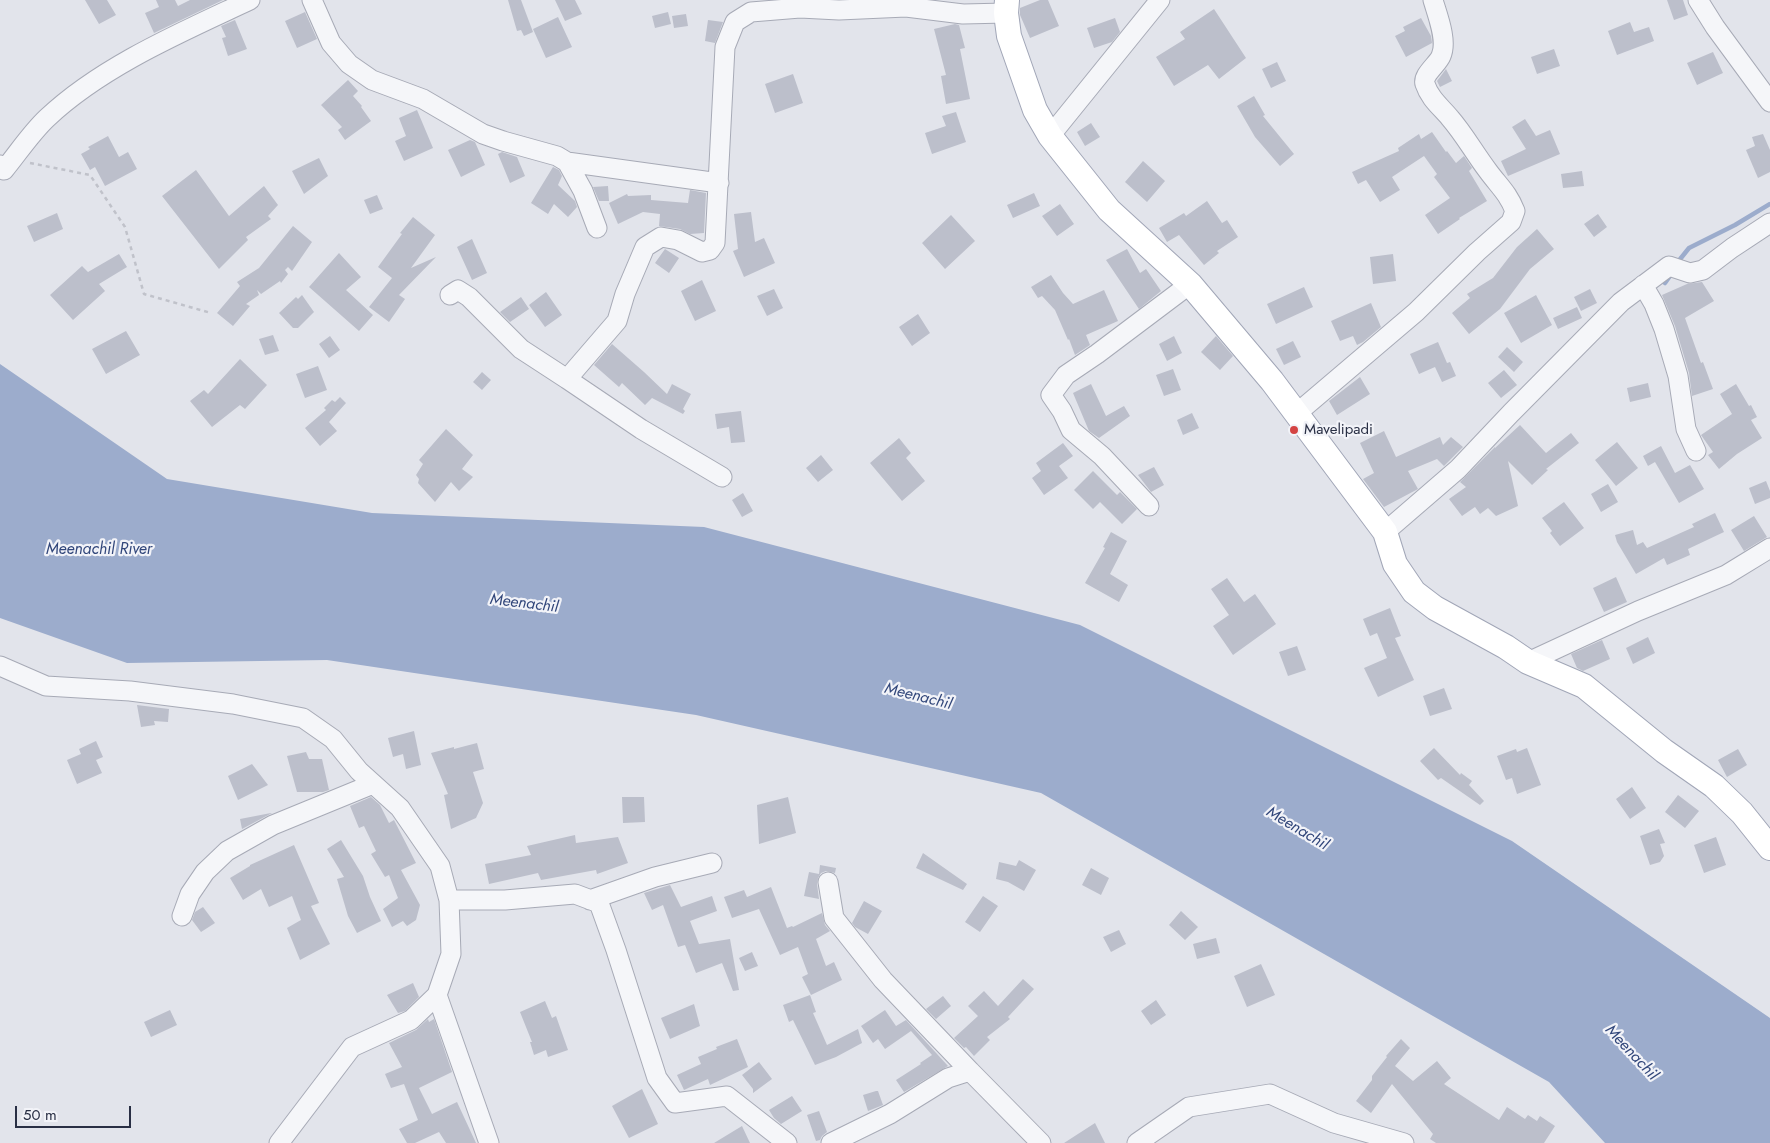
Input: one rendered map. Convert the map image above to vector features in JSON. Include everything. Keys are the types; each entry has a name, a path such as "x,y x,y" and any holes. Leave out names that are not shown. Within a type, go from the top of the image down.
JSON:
{"main road":[{"path":"1006,6 1009,36 1018,63 1035,110 1050,136 1109,210 1190,284 1272,381 1385,532 1395,564 1414,592 1435,608 1506,647 1528,662 1584,686 1664,751 1714,786 1742,813 1770,848"}],"street":[{"path":"2,168 46,119 64,103 111,70 195,26 250,0"},
{"path":"312,0 331,43 349,64 372,80 423,99 483,134 557,156 567,162 719,182"},
{"path":"1050,136 1160,0"},
{"path":"1296,414 1416,312 1510,222 1516,211 1509,196 1495,181 1450,118 1439,108 1424,83 1425,78 1441,56 1443,49 1441,27 1433,0"},
{"path":"1698,0 1715,27 1770,102"},
{"path":"567,379 617,321 625,294 645,247 661,237 678,240 702,252 710,250 715,243 725,47 735,22 751,12 800,8 839,10 906,7 963,14 1006,6"},
{"path":"567,162 583,190 598,228"},
{"path":"1385,532 1458,470 1511,413 1621,302 1669,266 1690,273 1703,270 1732,248 1770,224"},
{"path":"1149,506 1102,456 1071,430 1062,411 1051,395 1066,375 1190,284"},
{"path":"1643,285 1654,304 1664,329 1678,376 1686,429 1696,451"},
{"path":"450,295 458,290 469,297 521,349 641,429 722,477"},
{"path":"1528,662 1638,611 1726,575 1770,548"},
{"path":"0,666 46,686 130,691 233,704 303,718 333,739 358,771 400,808 440,866 450,900 451,954 437,995 410,1020 352,1047 279,1143"},
{"path":"182,916 190,894 205,872 227,851 273,825 373,784"},
{"path":"590,900 655,877 712,863"},
{"path":"828,882 834,918 883,980 1041,1143"},
{"path":"450,900 505,900 574,894 599,903 657,1078 675,1103 727,1096 788,1143"},
{"path":"437,995 489,1143"},
{"path":"831,1143 890,1114 948,1078 970,1071"},
{"path":"1137,1143 1189,1107 1270,1094 1334,1123 1404,1143"}],"path":[{"path":"2,168 27,163 90,175 125,227 144,294 211,313"}],"water":[{"name":"Meenachil River","path":"0,364 167,479 372,513 704,527 1080,625 1512,841 1770,1018 1770,1143 1605,1143 1549,1082 1041,793 696,715 327,660 127,663 0,618"}],"building":[{"path":"85,0 107,0 116,15 99,24"},
{"path":"156,0 175,0 178,6 190,0 223,0 154,33 145,13 159,7"},
{"path":"508,0 521,0 533,32 524,36 521,30 517,31"},
{"path":"555,0 575,0 582,14 565,21"},
{"path":"1040,0 1048,0 1059,26 1030,38 1020,15 1020,8"},
{"path":"1667,0 1683,0 1688,15 1674,20"},
{"path":"1214,9 1246,58 1219,79 1208,65 1174,86 1156,57 1185,39 1180,32"},
{"path":"305,12 317,39 297,48 285,21"},
{"path":"668,12 671,24 655,28 652,16"},
{"path":"686,14 688,26 674,28 672,16"},
{"path":"558,17 572,47 546,58 533,29"},
{"path":"1115,18 1120,32 1112,42 1094,48 1087,28"},
{"path":"1421,18 1431,36 1432,43 1406,57 1395,36 1405,31 1403,27"},
{"path":"235,20 247,49 228,56 222,38 226,37 221,26"},
{"path":"708,20 723,22 715,43 705,41"},
{"path":"1630,22 1634,32 1649,27 1654,41 1617,55 1608,31"},
{"path":"955,24 959,25 965,48 960,49 970,99 946,104 941,76 946,75 934,29"},
{"path":"1554,49 1560,66 1537,74 1531,57"},
{"path":"1713,52 1723,73 1697,85 1687,63"},
{"path":"1277,62 1286,81 1271,88 1262,69"},
{"path":"1446,69 1452,81 1440,87 1437,81"},
{"path":"793,74 803,103 775,113 765,84"},
{"path":"348,80 358,91 353,96 371,121 345,140 338,130 342,127 321,105"},
{"path":"1254,96 1265,115 1263,116 1294,154 1280,166 1255,137 1237,106"},
{"path":"417,110 433,148 404,161 395,141 406,136 399,118"},
{"path":"956,112 966,142 932,154 925,133 946,126 942,116"},
{"path":"1525,119 1536,136 1550,130 1560,154 1508,176 1501,161 1526,149 1512,127"},
{"path":"1091,123 1100,137 1085,146 1077,132"},
{"path":"1432,132 1456,163 1464,156 1472,168 1469,171 1487,201 1459,218 1438,234 1425,215 1450,198 1434,177 1437,174 1424,156 1392,177 1400,190 1380,202 1366,180 1358,184 1352,172 1399,151 1398,148 1419,134 1421,139"},
{"path":"1763,134 1770,150 1770,172 1758,178 1746,150 1755,146 1752,137"},
{"path":"108,136 119,157 128,152 137,169 105,186 95,167 90,170 81,154 90,149 88,147"},
{"path":"470,140 475,142 485,165 461,177 448,150"},
{"path":"502,152 517,157 525,176 510,183 498,154"},
{"path":"319,158 328,176 304,194 292,171"},
{"path":"1143,161 1165,181 1147,202 1125,182"},
{"path":"553,167 559,170 562,176 558,185 575,201 577,207 568,217 554,204 548,214 531,203"},
{"path":"196,170 229,216 264,186 278,205 268,216 271,219 246,237 248,240 219,269 162,196"},
{"path":"1582,171 1584,186 1563,188 1561,174"},
{"path":"608,186 609,201 599,201 593,187"},
{"path":"690,190 706,193 704,233 690,234 680,229 659,226 660,214 643,212 618,224 609,203 627,194 628,196 651,195 651,200 688,203"},
{"path":"1034,193 1040,206 1013,218 1007,205"},
{"path":"377,195 383,209 370,214 364,200"},
{"path":"1207,201 1222,223 1227,220 1238,237 1217,251 1219,253 1204,265 1179,235 1167,242 1159,228 1184,213 1186,216"},
{"path":"1060,204 1074,224 1057,236 1042,216"},
{"path":"751,212 755,242 764,238 775,263 744,277 733,251 738,249 734,214"},
{"path":"57,213 63,229 34,242 27,226"},
{"path":"1598,214 1607,227 1594,237 1584,224"},
{"path":"951,215 975,241 945,269 922,243"},
{"path":"413,217 435,235 411,268 436,257 399,295 405,299 389,322 369,307 392,278 378,267"},
{"path":"293,226 312,242 292,271 288,267 285,270 288,274 281,283 280,281 261,294 257,290 259,295 246,304 250,306 233,326 217,313 240,286 237,282 259,268"},
{"path":"1537,229 1554,249 1530,269 1500,309 1469,334 1452,313 1470,298 1467,294 1493,278 1517,247"},
{"path":"472,239 487,273 472,280 457,247"},
{"path":"665,249 679,258 669,273 655,263"},
{"path":"1127,249 1140,273 1146,269 1161,291 1139,309 1106,260"},
{"path":"339,253 361,277 346,290 373,315 359,331 309,287"},
{"path":"119,254 127,267 99,284 105,291 73,320 50,295 82,266 88,272"},
{"path":"1393,254 1396,281 1373,284 1370,257"},
{"path":"1051,275 1073,304 1104,290 1118,321 1086,335 1090,345 1075,355 1055,310 1042,296 1038,298 1031,287"},
{"path":"702,280 716,311 695,321 681,291"},
{"path":"1702,282 1714,301 1685,318 1701,363 1703,362 1713,389 1692,396 1689,373 1675,326 1662,295 1687,284"},
{"path":"1304,287 1313,307 1276,324 1267,304"},
{"path":"774,289 783,308 767,316 757,296"},
{"path":"1590,289 1597,303 1581,311 1574,297"},
{"path":"546,292 562,315 545,327 529,305"},
{"path":"302,295 314,312 298,328 293,328 279,313 296,297 298,299"},
{"path":"1536,295 1552,325 1521,343 1504,313"},
{"path":"521,297 529,309 510,322 500,312"},
{"path":"1371,303 1381,327 1357,345 1353,336 1340,341 1331,321"},
{"path":"1577,307 1582,318 1558,329 1553,318"},
{"path":"918,314 930,333 912,346 899,327"},
{"path":"126,331 140,355 106,374 92,349"},
{"path":"273,335 279,351 265,355 259,339"},
{"path":"330,336 340,350 329,358 319,344"},
{"path":"1174,336 1182,353 1167,361 1159,344"},
{"path":"1216,336 1233,356 1220,370 1201,352"},
{"path":"1293,341 1301,357 1284,365 1276,349"},
{"path":"1438,342 1447,363 1450,362 1456,376 1442,382 1435,367 1419,374 1410,354"},
{"path":"612,344 667,394 672,384 691,394 683,409 685,411 683,414 652,398 645,405 622,383 619,387 594,365"},
{"path":"1507,347 1523,362 1514,372 1498,357"},
{"path":"240,359 267,385 245,409 240,405 212,427 190,401 204,390 208,394"},
{"path":"318,366 327,390 305,398 296,374"},
{"path":"1173,369 1181,390 1164,396 1156,375"},
{"path":"1504,370 1517,385 1501,398 1488,383"},
{"path":"482,372 491,380 482,390 473,382"},
{"path":"1360,377 1370,394 1337,415 1329,401"},
{"path":"1648,383 1651,397 1630,402 1627,388"},
{"path":"1091,384 1106,416 1124,406 1130,416 1099,438 1089,431 1073,393"},
{"path":"1736,384 1757,417 1751,420 1762,438 1737,454 1719,469 1708,455 1713,452 1701,435 1732,414 1720,394"},
{"path":"340,397 346,403 329,422 337,431 320,446 305,428 326,410 324,408 332,400 335,402"},
{"path":"741,411 745,442 731,443 729,427 717,429 715,414"},
{"path":"1192,413 1199,428 1183,435 1177,420"},
{"path":"1520,425 1546,453 1571,433 1579,443 1546,469 1548,470 1532,485 1508,461 1518,506 1496,516 1488,508 1480,514 1475,507 1462,516 1449,499 1466,487 1460,482"},
{"path":"446,429 473,455 462,469 473,477 459,491 451,482 435,502 418,483 419,479 416,475 423,464 419,460"},
{"path":"1384,431 1396,457 1440,437 1443,445 1451,437 1463,447 1444,466 1437,459 1408,471 1418,489 1384,507 1363,479 1374,473 1360,443"},
{"path":"899,438 911,453 906,458 925,481 902,501 870,463"},
{"path":"1617,442 1638,468 1616,486 1595,460"},
{"path":"1063,443 1073,456 1059,466 1068,478 1044,495 1032,478 1041,471 1036,463"},
{"path":"1661,446 1675,473 1690,465 1704,489 1679,503 1655,462 1648,466 1643,456"},
{"path":"821,455 833,470 818,482 806,468"},
{"path":"1154,467 1164,485 1151,492 1138,475"},
{"path":"1093,471 1117,495 1120,492 1137,509 1122,524 1100,502 1093,509 1074,490"},
{"path":"1766,481 1770,491 1770,498 1755,504 1749,488"},
{"path":"1608,484 1618,502 1601,512 1591,494"},
{"path":"743,493 753,511 742,517 732,500"},
{"path":"1564,502 1584,528 1560,546 1542,518"},
{"path":"1715,513 1724,532 1688,549 1690,555 1667,565 1664,558 1636,574 1617,542 1615,535 1633,530 1637,545 1643,542 1647,548 1694,527 1692,524"},
{"path":"1754,516 1767,537 1744,551 1731,530"},
{"path":"1111,532 1127,541 1110,574 1128,585 1119,602 1085,583 1105,548 1103,547"},
{"path":"1616,577 1627,602 1604,612 1593,588"},
{"path":"1227,578 1244,602 1255,594 1276,624 1233,655 1213,626 1229,615 1211,589"},
{"path":"1390,608 1401,636 1395,638 1414,680 1378,697 1364,668 1387,658 1377,633 1370,636 1363,619"},
{"path":"1648,637 1655,653 1633,664 1626,648"},
{"path":"1602,640 1610,659 1583,671 1577,668 1571,654"},
{"path":"1297,646 1306,670 1288,676 1279,652"},
{"path":"1444,688 1452,709 1430,716 1423,696"},
{"path":"137,705 169,709 168,722 154,721 155,725 141,727"},
{"path":"414,731 421,765 406,769 403,754 393,757 388,738"},
{"path":"96,741 103,757 96,760 102,773 77,784 67,760 81,754 79,749"},
{"path":"477,743 484,769 473,772 483,803 476,818 451,829 444,795 448,794 431,753"},
{"path":"1434,748 1460,775 1461,773 1472,781 1469,785 1484,801 1480,805 1441,778 1438,780 1420,761"},
{"path":"1527,748 1541,785 1517,794 1512,778 1506,780 1497,756 1516,749 1517,752"},
{"path":"1738,749 1747,765 1727,777 1718,760"},
{"path":"306,752 309,759 322,759 329,790 323,792 297,792 287,756"},
{"path":"252,764 268,785 238,800 228,776"},
{"path":"1632,787 1646,808 1630,819 1616,799"},
{"path":"1678,795 1699,811 1685,828 1665,812"},
{"path":"371,797 380,805 389,823 394,820 416,863 401,870 420,905 416,920 407,926 403,921 392,927 383,909 398,898 389,875 385,877 371,854 376,851 364,826 359,828 350,806"},
{"path":"622,797 644,797 645,822 623,823"},
{"path":"788,797 796,833 759,844 757,805"},
{"path":"272,813 242,829 240,819"},
{"path":"1659,829 1665,843 1660,844 1664,856 1660,862 1650,865 1640,836"},
{"path":"575,835 576,843 618,837 628,863 597,874 596,870 541,880 538,873 489,884 485,864 531,855 527,846"},
{"path":"1716,837 1726,865 1704,873 1694,845"},
{"path":"341,840 363,876 381,921 357,933 348,916 337,879 344,877 327,849"},
{"path":"294,845 319,903 311,906 330,944 300,960 287,928 301,920 292,896 269,907 261,889 243,900 230,878 250,865"},
{"path":"923,853 967,884 963,890 916,868"},
{"path":"1019,860 1036,870 1024,891 1008,882 996,879 999,862 1016,866"},
{"path":"820,865 836,868 835,873 826,871 821,873 817,884 819,899 804,896 809,872 819,874"},
{"path":"1091,868 1109,878 1101,895 1082,885"},
{"path":"670,885 681,907 712,896 717,911 690,921 699,944 730,939 739,990 733,991 722,963 696,973 685,945 678,947 663,905 652,910 644,893"},
{"path":"771,887 787,928 822,913 825,925 830,931 816,939 826,966 834,962 842,980 811,995 802,977 808,974 798,947 780,955 759,909 732,918 724,897 744,890 747,897"},
{"path":"983,896 998,906 980,932 965,922"},
{"path":"864,901 882,911 868,934 855,927 852,923"},
{"path":"203,907 215,923 201,932 192,920 195,912"},
{"path":"1181,911 1198,927 1185,940 1169,925"},
{"path":"1119,930 1126,944 1111,952 1103,937"},
{"path":"1216,938 1220,953 1197,959 1193,944"},
{"path":"752,952 758,966 745,971 739,958"},
{"path":"1261,964 1275,995 1247,1007 1234,976"},
{"path":"1023,979 1034,989 1008,1017 1010,1019 987,1037 990,1040 974,1056 954,1038 978,1016 968,1006 984,991 998,1006"},
{"path":"413,983 419,997 405,1011 398,1013 387,995"},
{"path":"810,995 816,1012 813,1013 827,1045 858,1029 862,1043 836,1057 815,1065 793,1020 789,1022 783,1005"},
{"path":"943,996 951,1006 936,1019 926,1009"},
{"path":"1156,1000 1166,1015 1151,1025 1141,1011"},
{"path":"545,1001 552,1018 556,1016 568,1050 548,1057 546,1050 534,1055 530,1042 532,1042 520,1012"},
{"path":"694,1004 700,1026 670,1039 661,1018"},
{"path":"170,1010 177,1025 151,1037 144,1022"},
{"path":"885,1010 896,1026 906,1020 948,1066 904,1092 896,1080 932,1055 911,1031 885,1049 878,1039 873,1043 861,1026"},
{"path":"428,1019 429,1022 434,1019 452,1072 419,1088 432,1114 457,1102 476,1143 446,1143 439,1132 415,1143 407,1143 399,1129 418,1120 404,1084 391,1088 385,1074 402,1067 389,1043 416,1030"},
{"path":"737,1039 748,1067 710,1085 708,1079 684,1090 677,1075 701,1064 698,1057 717,1049 716,1047"},
{"path":"1401,1039 1410,1048 1395,1066 1413,1081 1437,1061 1451,1078 1444,1084 1499,1120 1507,1107 1525,1119 1528,1115 1537,1121 1540,1116 1555,1126 1544,1143 1436,1143 1430,1139 1433,1134 1392,1084 1371,1113 1356,1101 1372,1080 1372,1076 1386,1056"},
{"path":"759,1062 772,1079 753,1093 753,1089 742,1075"},
{"path":"642,1089 658,1124 629,1138 612,1106"},
{"path":"878,1091 883,1105 868,1111 863,1095"},
{"path":"792,1096 802,1111 781,1124 769,1110"},
{"path":"819,1111 827,1132 820,1140 816,1141 807,1115"},
{"path":"1095,1123 1105,1143 1064,1143"},
{"path":"742,1126 750,1143 714,1143"}],"waterway":[{"path":"1677,263 1689,248 1735,225 1770,204"},
{"path":"1665,283 1670,276"}],"place":[{"name":"Mavelipadi","path":"1294,430"}],"water label":[{"name":"Meenachil","path":"524,604"},
{"name":"Meenachil","path":"918,697"},
{"name":"Meenachil","path":"1297,829"},
{"name":"Meenachil","path":"1631,1053"}]}
